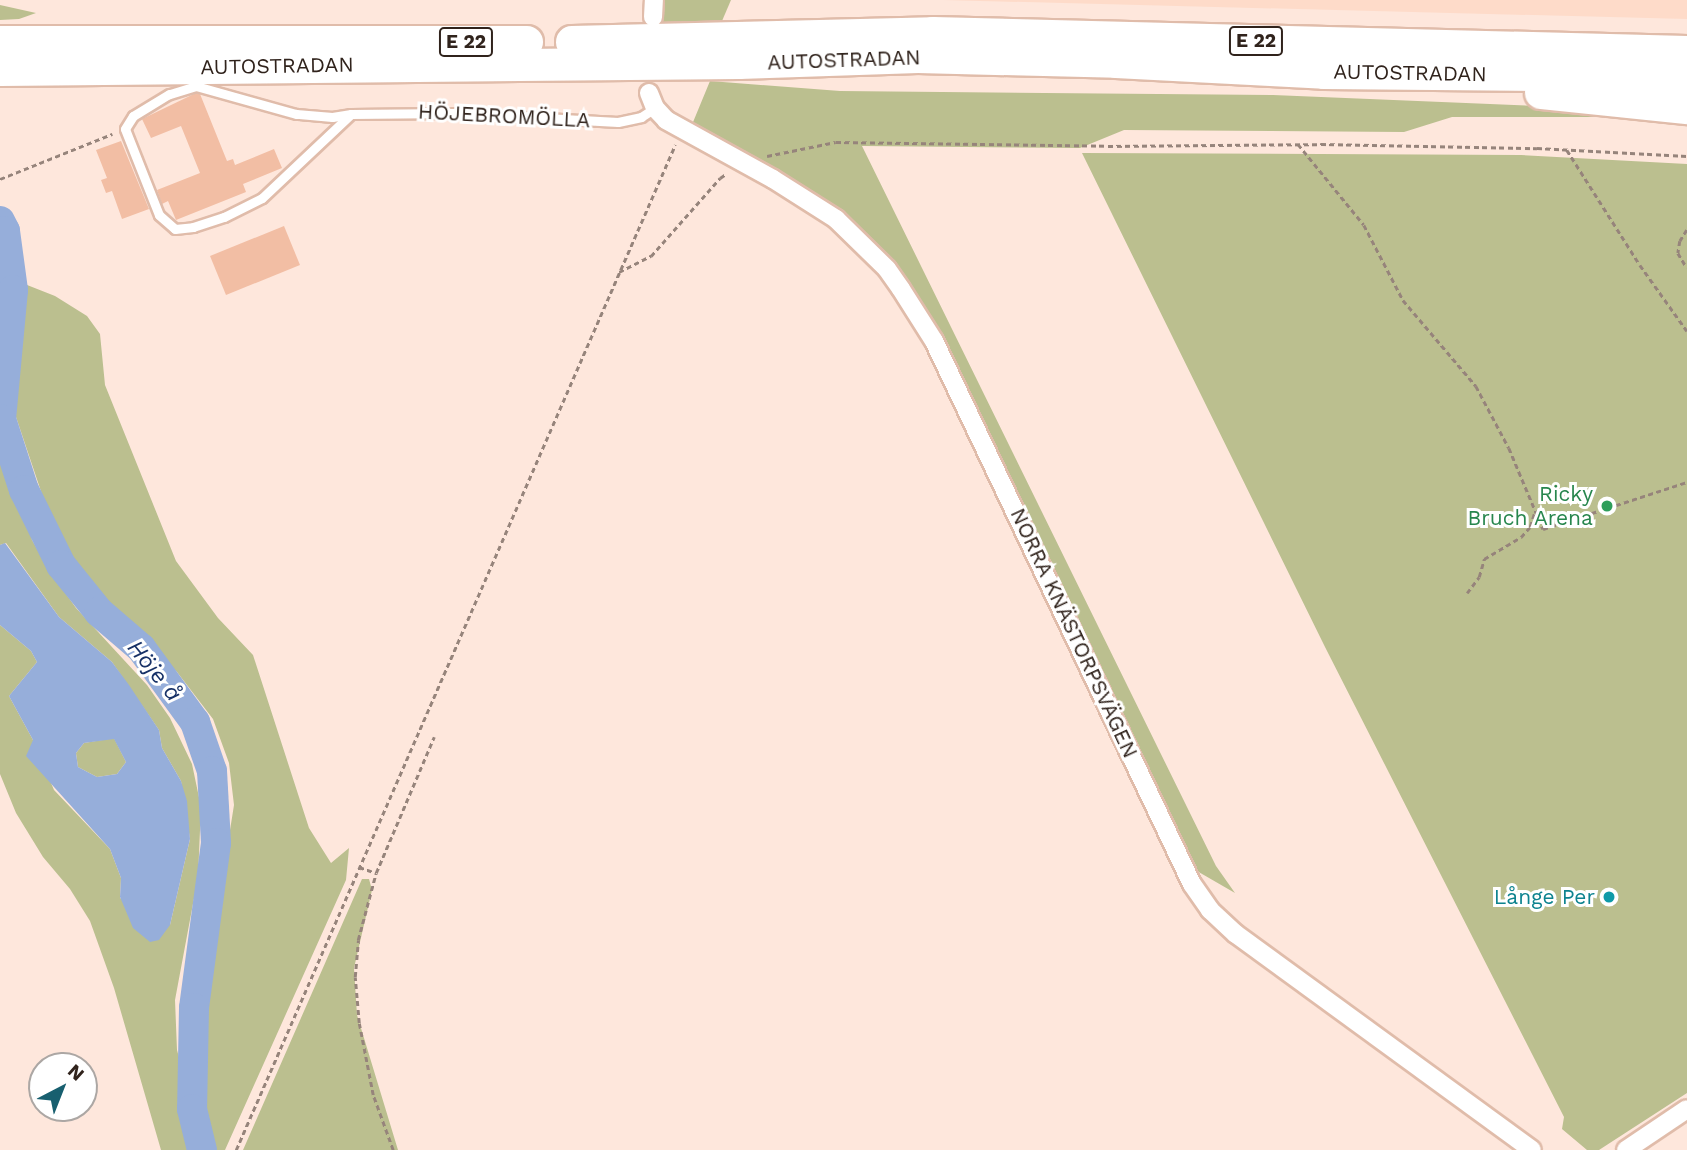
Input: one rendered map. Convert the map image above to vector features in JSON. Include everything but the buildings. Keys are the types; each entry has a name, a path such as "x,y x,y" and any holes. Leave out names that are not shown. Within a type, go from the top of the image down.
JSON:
{"highway":[{"name":"AUTOSTRADAN","path":"0,42 564,42 933,33 1687,52"},
{"path":"1579,50 1687,37"},
{"name":"AUTOSTRADAN","path":"0,70 739,63 918,57 1116,62 1324,73 1687,76"},
{"path":"1324,73 1687,108"}],"street":[{"name":"NORRA KNÄSTORPSVÄGEN","path":"652,101 682,130 746,164 836,219 887,269 934,341 1192,884 1205,904 1236,934 1532,1150"},
{"path":"1626,1150 1687,1109"}],"lane":[{"name":"HÖJEBROMÖLLA","path":"125,129 133,116 169,94 196,86 296,114 332,117 351,114 453,113 618,122 641,117 652,101"},
{"path":"125,129 159,215 174,229 193,227 223,217 262,198 351,114"}],"path":[{"path":"0,179 125,129"},
{"path":"236,1150 682,130"},
{"path":"619,272 651,256 720,178 764,156 836,142 1108,146 1298,144 1567,150 1687,156"},
{"path":"1298,144 1364,225 1403,300 1476,386 1509,448 1543,529 1687,482"},
{"path":"1567,150 1640,265 1687,331"},
{"path":"1687,230 1680,241 1678,253 1687,268"},
{"path":"1467,593 1479,577 1484,559 1521,537 1530,527 1535,511"},
{"path":"393,1150 373,1095 359,1023 355,977 358,940 376,873 434,737"},
{"path":"359,867 376,873"}],"shaded area":[{"path":"943,0 1687,0 1687,19"}],"green space":[{"path":"660,0 731,0 719,28 659,26"},
{"path":"0,5 36,13 19,19 0,20"},
{"path":"710,81 840,91 1273,95 1635,110 1596,117 1452,117 1404,132 1124,130 1080,148 862,146 1216,866 1235,893 1190,867 963,384 865,238 691,127"},
{"path":"1082,153 1521,155 1687,164 1687,1093 1599,1150 1587,1150 1562,1129 1564,1117 1325,647"},
{"path":"0,252 6,275 0,360"},
{"path":"22,283 55,296 87,316 100,334 105,385 176,561 218,618 253,655 309,828 331,863 349,848 346,880 225,1150 211,1150 209,1147 202,1120 200,1072 217,912 234,805 229,763 213,719 177,672 95,590 72,562 53,527 16,417 14,379"},
{"path":"0,447 9,480 27,518 32,540 49,570 76,608 147,685 170,718 192,764 201,807 198,877 175,1000 183,1132 188,1150 161,1150 114,988 90,921 70,889 43,857 16,813 0,774 0,625 31,651 37,662 9,696 33,740 54,790 110,849 121,878 120,898 170,925 190,839 181,781 162,748 159,730 112,662 59,617 6,543 0,545"},
{"path":"114,738 126,762 117,774 97,777 78,767 76,753 84,743"},
{"path":"362,879 369,879 372,890 354,968 357,1015 398,1150 243,1150"}],"water":[{"path":"5,543 59,617 112,662 159,730 162,748 181,781 187,801 190,839 170,925 159,940 150,942 133,928 120,897 121,878 110,849 26,756 33,740 9,696 37,662 31,651 0,625 0,545","holes":["114,739 126,762 117,774 97,777 78,767 76,753 84,743"]}],"waterway":[{"name":"Höje å","path":"0,221 5,231 13,290 1,419 24,490 61,565 99,612 141,648 195,722 212,771 216,843 194,1008 192,1109 202,1150"}],"place":[{"name":"Ricky Bruch Arena","path":"1607,506"},
{"name":"Långe Per","path":"1609,897"}]}
